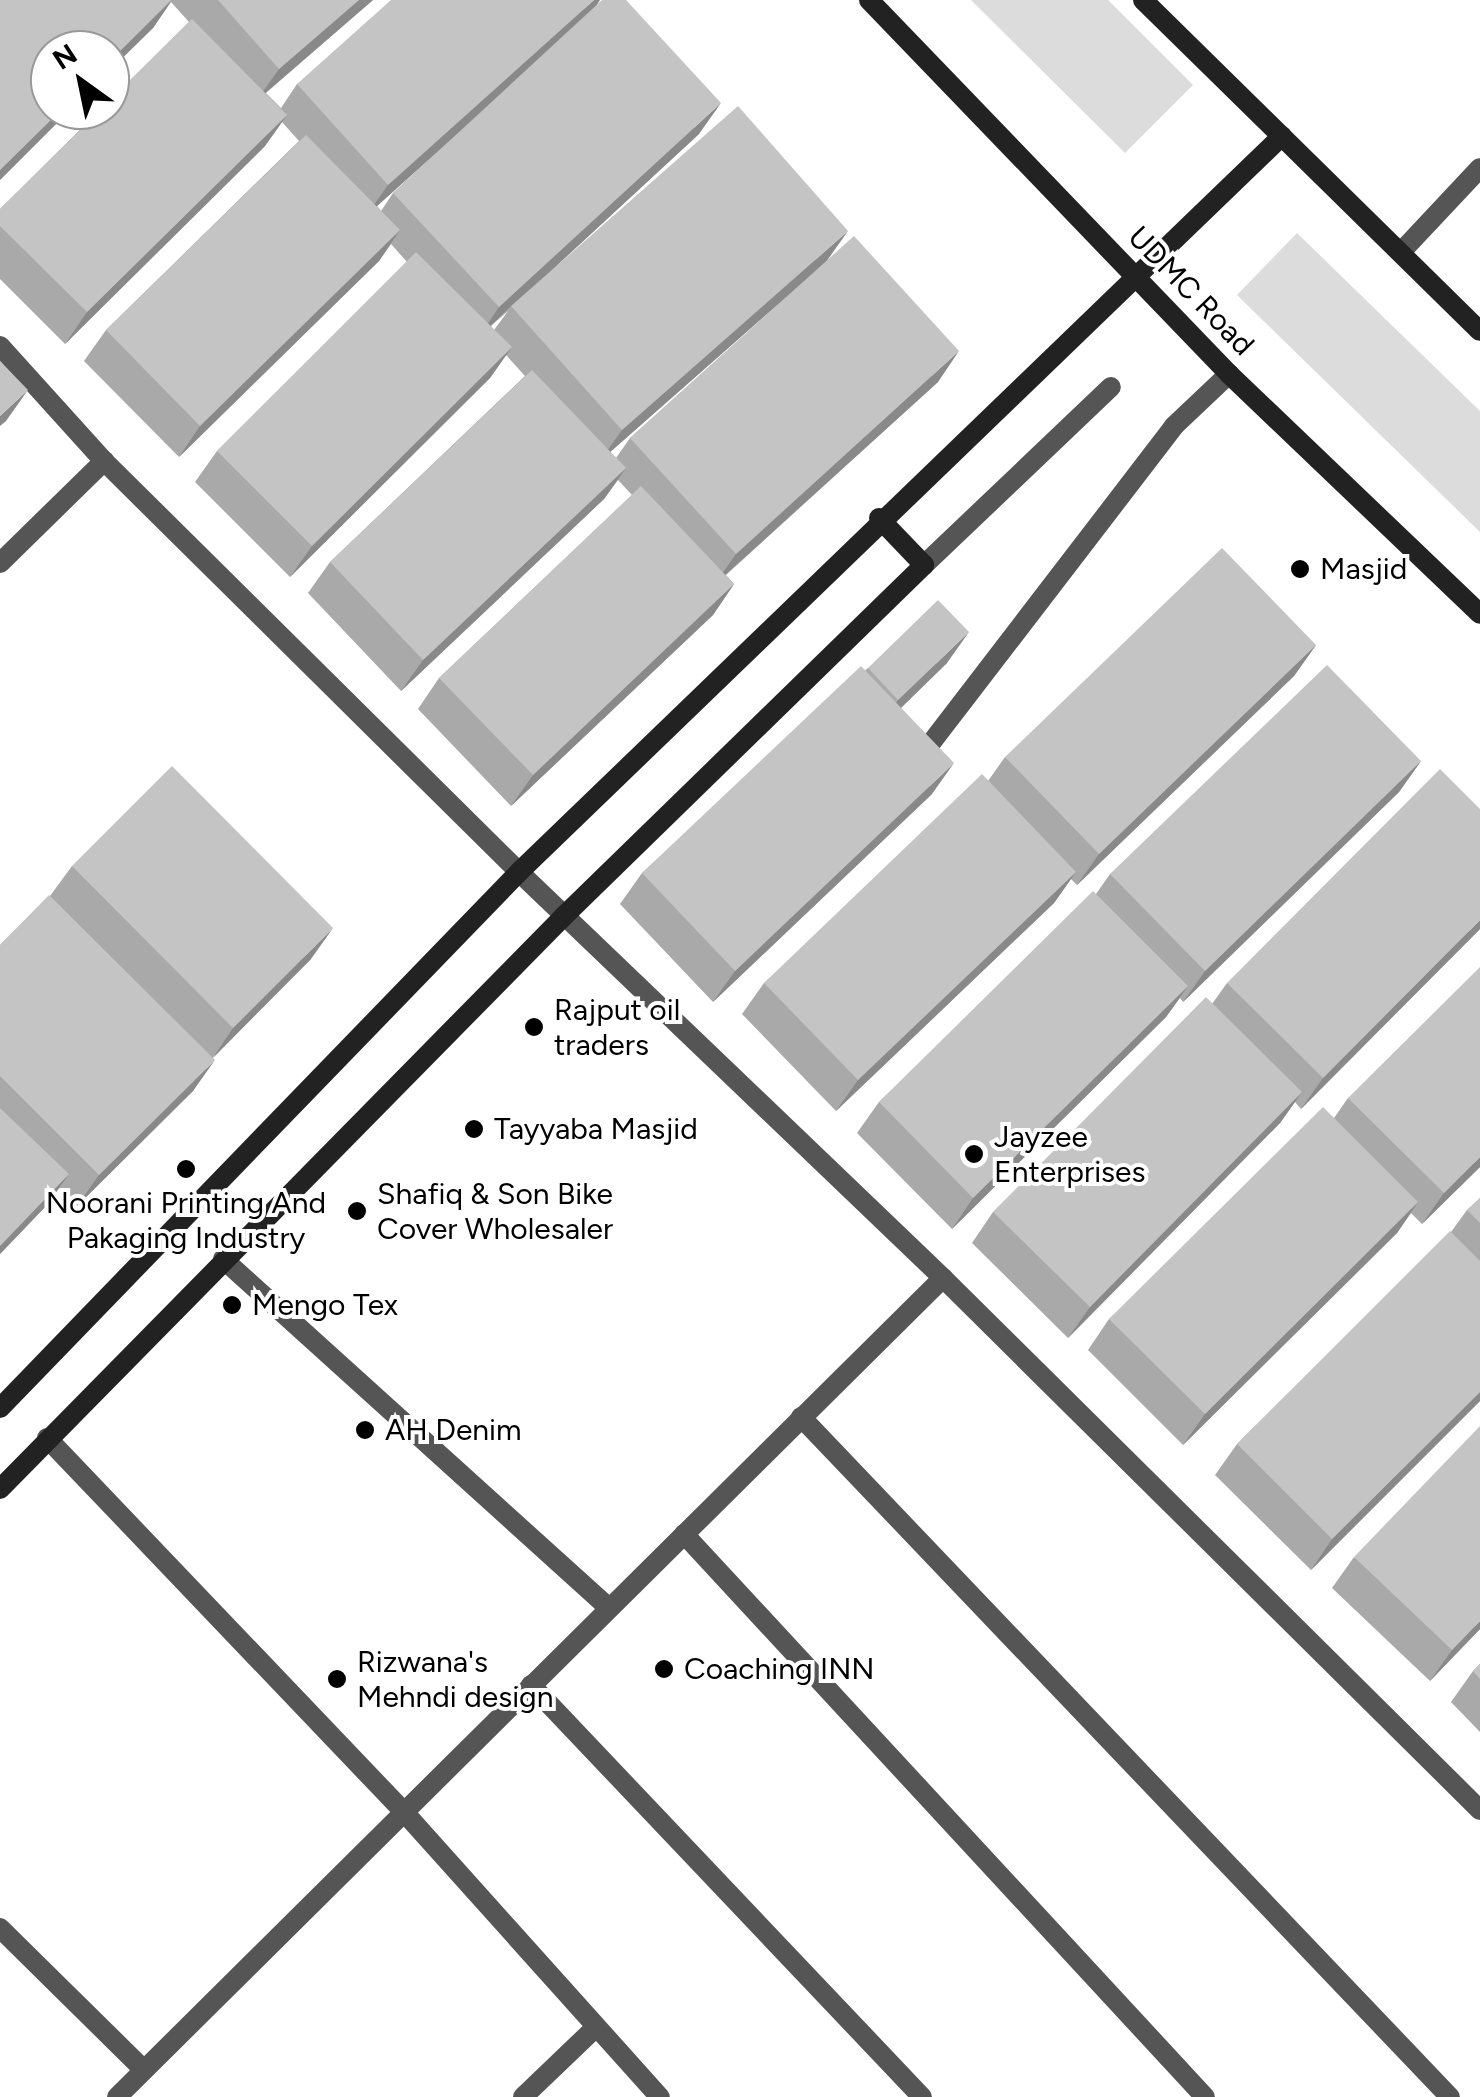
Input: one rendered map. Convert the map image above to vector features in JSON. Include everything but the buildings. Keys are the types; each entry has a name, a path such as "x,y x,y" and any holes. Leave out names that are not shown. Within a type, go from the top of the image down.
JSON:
{"street":[{"name":"UDMC Road","path":"869,0 1230,374 1480,614"},
{"path":"1143,0 1480,331"},
{"path":"0,1408 519,872 879,518 1282,136"},
{"path":"1401,252 1480,168"},
{"path":"0,346 104,461 519,872 942,1278 1480,1810"},
{"path":"930,743 1174,426 1230,374"},
{"path":"0,1489 564,916 1111,387"},
{"path":"0,562 104,461"},
{"path":"879,518 924,565"},
{"path":"224,1259 609,1608"},
{"path":"117,2097 942,1278"},
{"path":"802,1417 1450,2097"},
{"path":"47,1438 404,1812 594,2029 660,2097"},
{"path":"684,1534 1206,2097"},
{"path":"531,1685 922,2097"},
{"path":"0,1928 144,2070"},
{"path":"523,2097 594,2029"}],"shaded area":[{"path":"971,0 1108,0 1193,85 1125,153"},
{"path":"1297,233 1480,411 1480,532 1237,295"}],"place":[{"name":"Masjid","path":"1300,569"},
{"name":"Rajput oil traders","path":"534,1027"},
{"name":"Tayyaba Masjid","path":"474,1129"},
{"name":"Jayzee Enterprises","path":"974,1154"},
{"name":"Noorani Printing And Pakaging Industry","path":"186,1169"},
{"name":"Shafiq & Son Bike Cover Wholesaler","path":"357,1211"},
{"name":"Mengo Tex","path":"232,1305"},
{"name":"AH Denim","path":"365,1430"},
{"name":"Coaching INN","path":"664,1669"},
{"name":"Rizwana's Mehndi design","path":"337,1679"}]}
